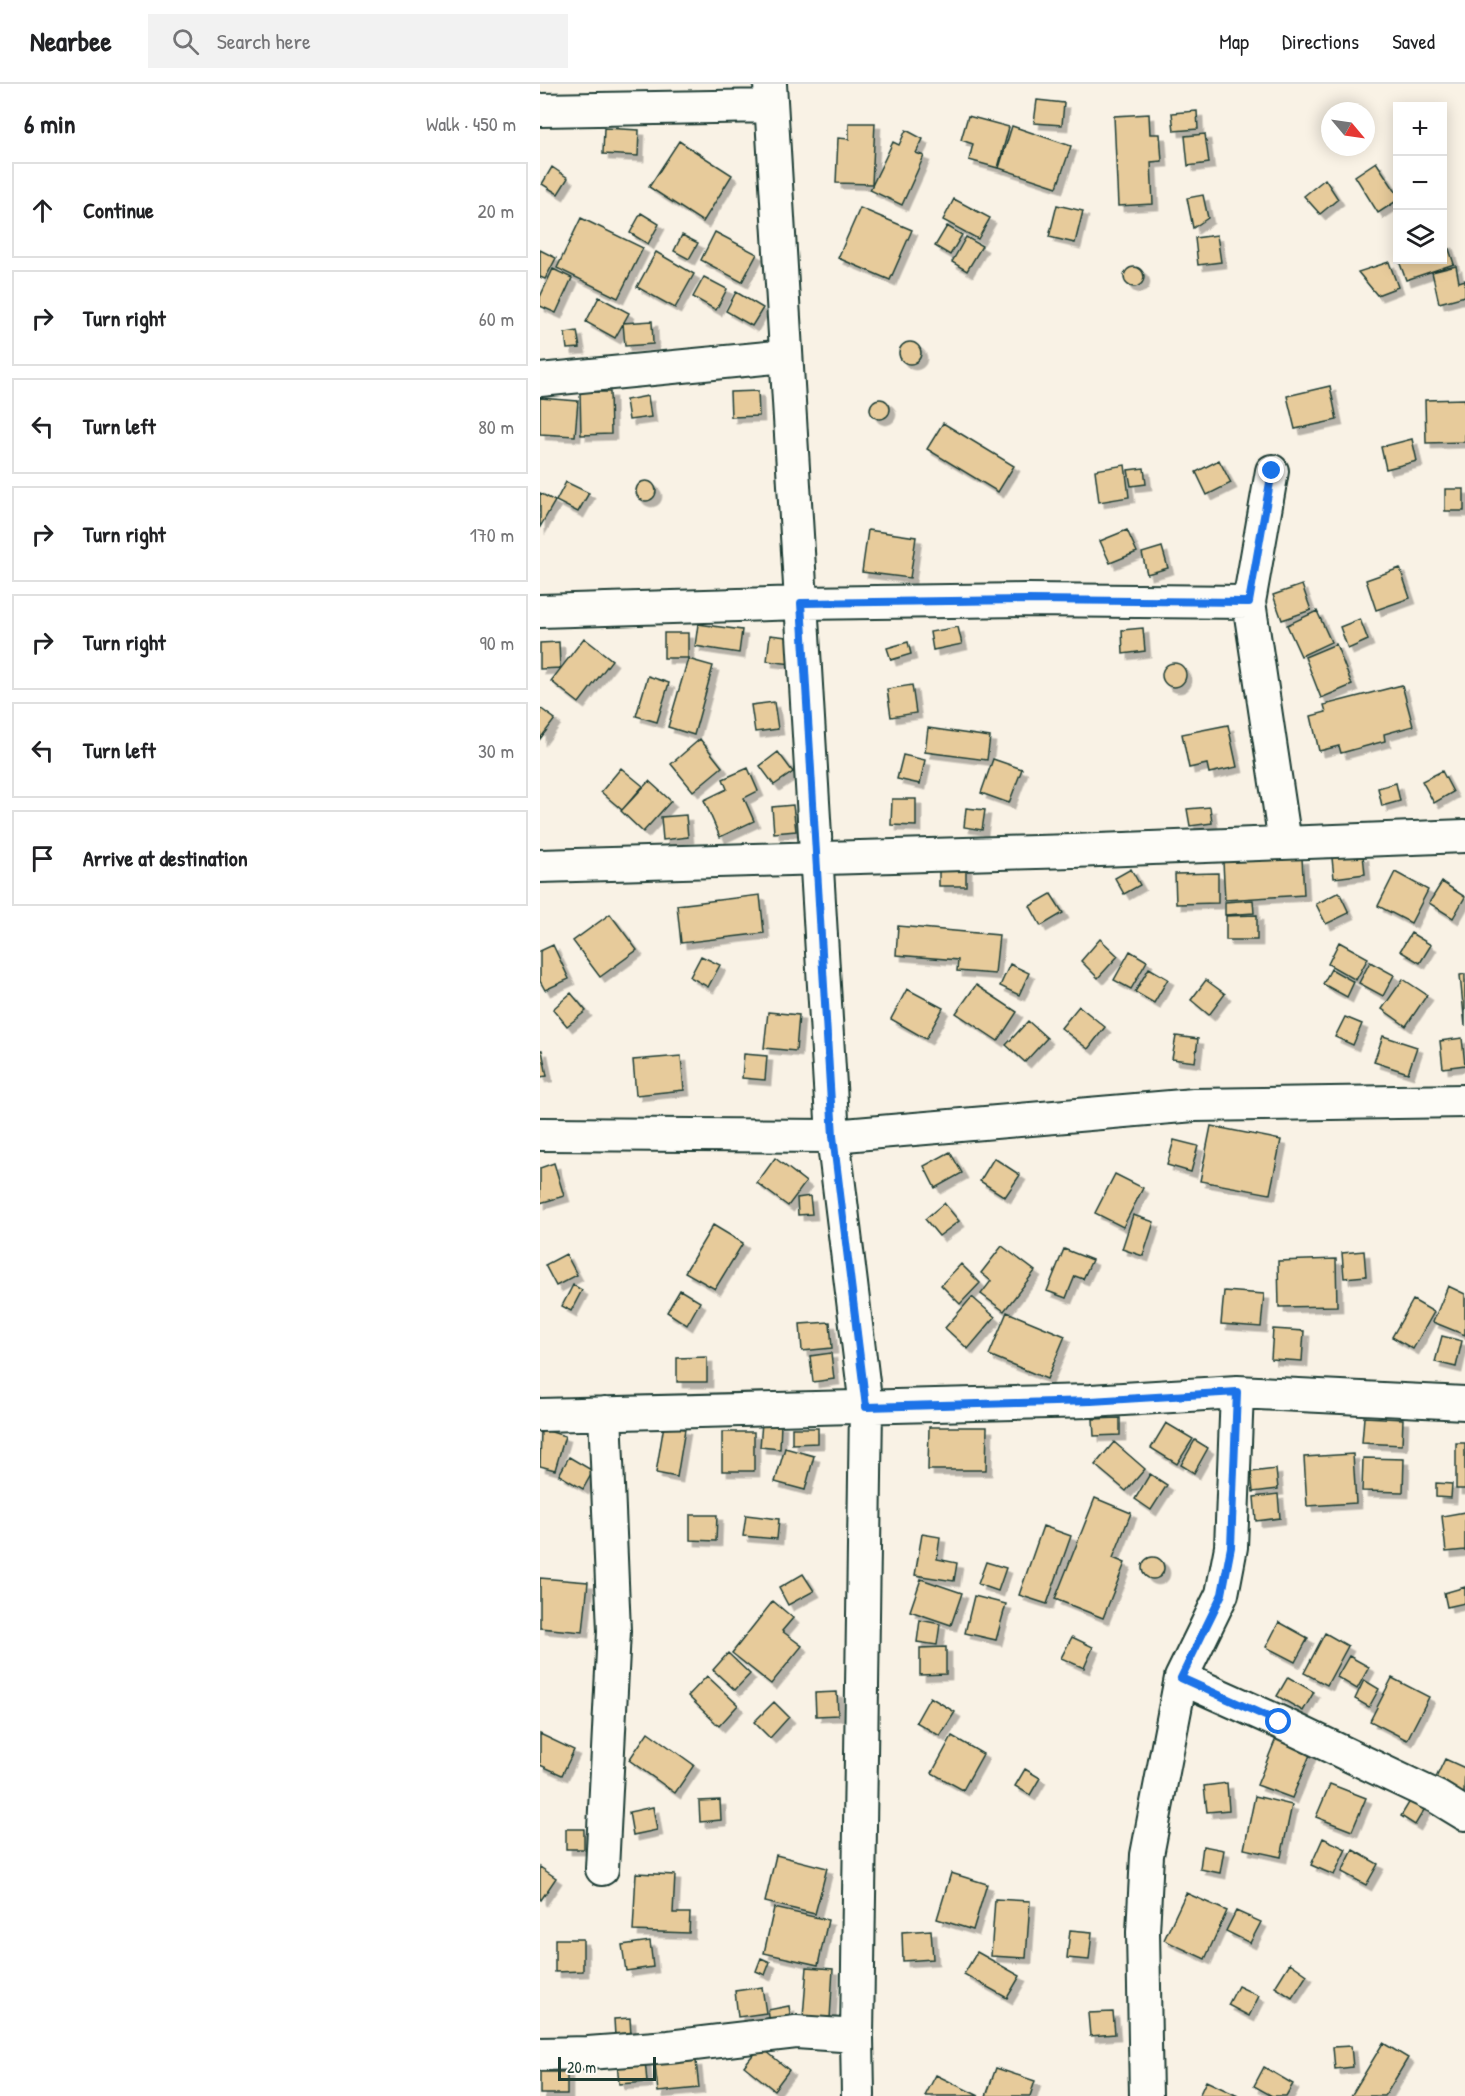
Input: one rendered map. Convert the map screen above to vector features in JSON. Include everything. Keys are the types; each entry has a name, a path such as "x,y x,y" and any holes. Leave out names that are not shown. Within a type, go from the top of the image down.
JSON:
{"street":[{"path":"540,110 771,95 833,1136 866,1407 858,2096"},
{"path":"540,380 786,356"},
{"path":"1272,471 1249,602 1285,843"},
{"path":"540,611 801,603 1027,600 1249,602"},
{"path":"540,866 1465,836"},
{"path":"540,1134 833,1136 1194,1105 1465,1101"},
{"path":"1146,2096 1143,1932 1147,1855 1181,1678 1222,1594 1231,1547 1237,1392"},
{"path":"540,1415 1091,1401 1237,1392 1465,1402"},
{"path":"602,1869 614,1631 605,1413"},
{"path":"1181,1678 1437,1797 1465,1814"},
{"path":"540,2054 669,2047 795,2032 857,2037"}],"building":[{"path":"1037,100 1064,103 1062,125 1034,123"},
{"path":"1197,111 1198,129 1174,131 1172,113"},
{"path":"1149,114 1150,134 1160,134 1162,161 1151,162 1153,204 1118,206 1114,116"},
{"path":"968,116 1009,127 998,168 969,160 973,144 961,140"},
{"path":"849,123 875,123 872,184 836,183 838,138 849,139"},
{"path":"1012,126 1071,146 1057,187 999,168"},
{"path":"604,128 639,130 638,156 603,154"},
{"path":"906,130 923,139 916,153 924,156 902,205 870,190 893,142 899,145"},
{"path":"1205,134 1209,163 1188,166 1185,136"},
{"path":"679,141 732,175 703,222 649,187"},
{"path":"1376,162 1393,188 1393,203 1378,213 1355,176"},
{"path":"552,167 568,178 558,194 542,184"},
{"path":"1325,179 1338,199 1320,214 1304,196"},
{"path":"1203,195 1208,218 1193,228 1187,198"},
{"path":"954,199 990,218 978,239 943,220"},
{"path":"1057,205 1083,211 1075,243 1049,237"},
{"path":"860,208 912,230 890,280 838,258"},
{"path":"641,213 659,224 648,244 630,233"},
{"path":"581,218 643,248 618,298 557,268"},
{"path":"947,226 962,235 950,255 935,246"},
{"path":"715,232 757,254 742,282 701,260"},
{"path":"682,235 698,243 689,259 674,251"},
{"path":"1217,235 1221,262 1198,265 1195,238"},
{"path":"966,237 982,246 967,271 952,262"},
{"path":"1447,243 1454,264 1406,280 1400,264 1447,264"},
{"path":"540,250 556,258 545,279 540,277"},
{"path":"656,252 694,274 675,308 637,287"},
{"path":"1389,262 1398,287 1377,295 1358,272"},
{"path":"1456,266 1459,282 1465,280 1465,296 1439,303 1432,272"},
{"path":"1134,267 1141,270 1144,277 1141,284 1134,287 1127,284 1124,277 1127,270"},
{"path":"553,269 572,278 556,313 540,306 540,297"},
{"path":"704,277 727,289 716,310 693,297"},
{"path":"736,292 763,308 752,326 726,311"},
{"path":"599,297 629,313 615,338 586,322"},
{"path":"652,321 653,344 625,346 623,323"},
{"path":"577,331 580,348 567,349 565,333"},
{"path":"910,342 918,345 921,353 918,361 910,364 902,361 899,353 902,345"},
{"path":"1330,386 1337,420 1295,429 1287,396"},
{"path":"758,391 759,416 731,417 730,392"},
{"path":"580,392 610,392 611,434 581,435"},
{"path":"648,396 651,417 629,420 626,400"},
{"path":"540,398 578,401 575,436 540,434"},
{"path":"880,399 887,402 890,409 887,416 880,419 873,416 870,409 873,402"},
{"path":"1465,399 1465,442 1426,443 1425,400"},
{"path":"943,423 1014,466 998,492 927,449"},
{"path":"1412,439 1417,461 1386,469 1381,447"},
{"path":"1219,460 1231,483 1207,495 1196,472"},
{"path":"1125,465 1129,497 1099,502 1095,470"},
{"path":"1144,468 1146,484 1131,486 1128,470"},
{"path":"642,481 650,481 656,487 656,495 650,501 642,501 636,495 636,487"},
{"path":"566,482 589,493 578,512 556,501"},
{"path":"1445,489 1464,489 1464,511 1445,511"},
{"path":"540,493 555,501 540,527"},
{"path":"868,530 916,537 910,578 862,572"},
{"path":"1127,530 1137,552 1110,563 1100,541"},
{"path":"1162,547 1168,568 1147,574 1142,553"},
{"path":"1400,568 1410,598 1376,610 1366,580"},
{"path":"1302,585 1311,610 1282,620 1273,595"},
{"path":"1317,611 1331,642 1301,656 1287,625"},
{"path":"1360,619 1368,640 1348,649 1340,627"},
{"path":"698,624 742,630 739,653 695,646"},
{"path":"958,627 962,644 933,650 930,632"},
{"path":"1143,628 1145,651 1123,654 1122,630"},
{"path":"664,633 688,633 688,658 664,658"},
{"path":"770,635 795,638 792,664 767,661"},
{"path":"584,638 612,660 579,703 551,681"},
{"path":"559,642 560,668 540,669 540,643"},
{"path":"908,642 911,654 891,660 887,648"},
{"path":"1336,644 1352,685 1321,698 1305,657"},
{"path":"688,659 713,666 694,735 668,727"},
{"path":"1174,663 1183,666 1186,675 1183,684 1174,687 1165,684 1162,675 1165,666"},
{"path":"648,676 669,683 657,722 636,716"},
{"path":"912,685 916,713 891,717 887,689"},
{"path":"1402,685 1413,726 1384,734 1385,741 1341,753 1339,746 1319,751 1311,716 1326,712 1324,705"},
{"path":"774,702 778,729 755,732 751,705"},
{"path":"540,708 555,719 540,739"},
{"path":"1228,725 1237,767 1209,773 1207,764 1189,768 1182,734"},
{"path":"928,728 990,737 987,760 925,752"},
{"path":"700,739 722,767 693,791 671,764"},
{"path":"778,752 793,772 774,785 760,766"},
{"path":"903,755 925,760 920,784 897,779"},
{"path":"993,759 1022,769 1009,803 981,793"},
{"path":"621,768 643,786 622,810 601,792"},
{"path":"748,768 758,791 744,798 754,821 720,837 704,800 727,789 723,779"},
{"path":"1442,771 1453,792 1434,803 1422,781"},
{"path":"649,781 671,801 643,832 621,811"},
{"path":"1396,783 1400,801 1382,806 1378,788"},
{"path":"892,799 916,799 916,826 891,825"},
{"path":"793,805 796,831 774,833 772,807"},
{"path":"1210,807 1212,823 1190,826 1187,809"},
{"path":"966,808 985,810 982,830 964,827"},
{"path":"686,815 688,837 663,840 661,817"},
{"path":"1363,855 1365,874 1334,878 1332,858"},
{"path":"1302,858 1304,895 1225,900 1223,862"},
{"path":"939,865 966,866 966,886 939,886"},
{"path":"1131,869 1140,885 1124,894 1115,878"},
{"path":"1395,872 1428,890 1411,923 1378,906"},
{"path":"1218,873 1218,903 1176,904 1175,874"},
{"path":"1442,882 1465,897 1453,918 1429,903"},
{"path":"1339,892 1349,913 1326,924 1316,904"},
{"path":"1051,894 1063,913 1041,926 1030,906"},
{"path":"760,895 764,933 681,943 677,905"},
{"path":"1253,900 1254,913 1225,915 1225,902"},
{"path":"610,914 637,950 600,977 573,941"},
{"path":"1257,915 1257,940 1226,940 1226,916"},
{"path":"898,926 999,935 995,974 957,971 958,960 896,955"},
{"path":"1411,933 1431,945 1420,963 1400,951"},
{"path":"1100,939 1118,956 1098,978 1081,961"},
{"path":"1339,942 1368,958 1356,980 1328,964"},
{"path":"553,945 569,979 545,990 540,981 540,951"},
{"path":"1130,951 1147,961 1131,989 1114,980"},
{"path":"701,956 720,965 708,987 690,977"},
{"path":"1370,962 1394,975 1383,996 1359,983"},
{"path":"1010,964 1029,973 1019,995 1000,986"},
{"path":"1149,968 1168,979 1154,1003 1135,992"},
{"path":"1331,969 1354,982 1347,997 1323,984"},
{"path":"1465,974 1465,1026 1460,975"},
{"path":"1403,979 1427,995 1406,1026 1382,1009"},
{"path":"1206,980 1225,994 1209,1015 1191,1000"},
{"path":"976,985 1017,1012 998,1041 956,1013"},
{"path":"907,989 943,1008 926,1039 891,1019"},
{"path":"571,993 586,1011 567,1026 553,1009"},
{"path":"1079,1006 1105,1027 1088,1049 1061,1028"},
{"path":"768,1012 799,1015 796,1051 764,1048"},
{"path":"1345,1017 1362,1024 1353,1045 1335,1037"},
{"path":"1028,1021 1047,1038 1025,1062 1006,1045"},
{"path":"1176,1036 1198,1039 1195,1062 1172,1059"},
{"path":"1383,1036 1417,1047 1408,1073 1374,1062"},
{"path":"1462,1038 1465,1065 1443,1068 1440,1041"},
{"path":"540,1050 542,1050 547,1076 540,1077"},
{"path":"744,1054 767,1056 765,1080 742,1078"},
{"path":"681,1056 684,1090 636,1095 633,1060"},
{"path":"1211,1126 1281,1140 1270,1194 1200,1181"},
{"path":"1174,1140 1198,1146 1191,1172 1167,1165"},
{"path":"950,1152 962,1173 935,1188 924,1166"},
{"path":"775,1158 806,1182 788,1206 757,1183"},
{"path":"994,1158 1020,1175 1005,1197 980,1181"},
{"path":"554,1163 564,1196 540,1203 540,1168"},
{"path":"1115,1174 1143,1188 1123,1227 1095,1213"},
{"path":"810,1196 812,1214 798,1215 797,1198"},
{"path":"944,1203 959,1221 939,1236 925,1219"},
{"path":"1133,1215 1154,1222 1143,1256 1122,1249"},
{"path":"713,1225 743,1243 715,1289 685,1272"},
{"path":"1002,1246 1035,1271 1004,1311 981,1294 991,1281 981,1273"},
{"path":"1064,1249 1092,1260 1083,1279 1075,1276 1066,1298 1047,1291"},
{"path":"1364,1251 1366,1276 1344,1278 1342,1253"},
{"path":"566,1254 577,1275 556,1286 545,1265"},
{"path":"1336,1259 1337,1306 1279,1307 1278,1261"},
{"path":"961,1264 980,1283 960,1304 941,1285"},
{"path":"573,1285 582,1290 571,1311 562,1306"},
{"path":"1448,1286 1465,1294 1465,1335 1433,1322"},
{"path":"680,1290 700,1302 687,1325 667,1312"},
{"path":"1224,1291 1264,1294 1261,1327 1221,1324"},
{"path":"972,1297 995,1317 968,1349 945,1328"},
{"path":"1413,1300 1434,1312 1413,1349 1392,1337"},
{"path":"1007,1312 1065,1336 1047,1379 989,1355"},
{"path":"830,1322 832,1348 802,1351 800,1324"},
{"path":"1273,1329 1304,1331 1302,1361 1271,1359"},
{"path":"1442,1336 1462,1341 1456,1367 1435,1362"},
{"path":"831,1353 834,1379 813,1382 810,1356"},
{"path":"707,1357 707,1382 677,1382 677,1358"},
{"path":"1364,1417 1403,1419 1402,1445 1362,1443"},
{"path":"1120,1418 1120,1435 1094,1436 1093,1419"},
{"path":"762,1422 781,1423 780,1449 760,1447"},
{"path":"1166,1423 1193,1439 1177,1464 1151,1448"},
{"path":"664,1425 685,1429 677,1477 656,1473"},
{"path":"929,1427 987,1427 986,1470 928,1470"},
{"path":"792,1428 818,1428 818,1443 792,1444"},
{"path":"541,1429 565,1436 555,1470 540,1466"},
{"path":"722,1432 754,1432 754,1471 722,1471"},
{"path":"1195,1440 1208,1448 1194,1473 1181,1465"},
{"path":"1114,1442 1145,1469 1126,1491 1095,1465"},
{"path":"1456,1443 1465,1443 1465,1489 1456,1489"},
{"path":"785,1448 814,1456 805,1490 775,1482"},
{"path":"1353,1454 1356,1503 1307,1506 1304,1457"},
{"path":"569,1457 593,1471 583,1489 559,1475"},
{"path":"1363,1458 1404,1459 1403,1492 1362,1491"},
{"path":"1276,1469 1278,1489 1253,1492 1251,1472"},
{"path":"1150,1474 1167,1485 1151,1510 1135,1499"},
{"path":"1436,1483 1452,1484 1451,1498 1436,1497"},
{"path":"1278,1494 1280,1518 1256,1521 1254,1497"},
{"path":"1095,1498 1131,1513 1113,1558 1125,1563 1103,1618 1055,1599"},
{"path":"1465,1512 1465,1550 1446,1552 1442,1516"},
{"path":"690,1515 717,1515 716,1541 690,1540"},
{"path":"746,1515 779,1519 777,1539 743,1536"},
{"path":"1043,1526 1071,1536 1047,1604 1019,1595"},
{"path":"922,1534 940,1537 937,1559 957,1563 954,1581 915,1575"},
{"path":"1153,1557 1161,1560 1164,1568 1161,1576 1153,1579 1145,1576 1142,1568 1145,1560"},
{"path":"986,1562 1006,1568 998,1591 978,1584"},
{"path":"803,1574 814,1591 788,1605 779,1588"},
{"path":"540,1578 588,1582 583,1632 540,1628"},
{"path":"921,1579 962,1593 951,1625 910,1611"},
{"path":"1465,1587 1465,1603 1447,1607 1444,1593"},
{"path":"974,1596 1006,1604 996,1640 965,1633"},
{"path":"773,1601 793,1618 782,1631 802,1646 771,1684 732,1653"},
{"path":"920,1620 940,1624 937,1645 917,1642"},
{"path":"1279,1622 1308,1638 1295,1662 1266,1647"},
{"path":"1325,1633 1348,1646 1327,1685 1304,1673"},
{"path":"1072,1637 1093,1647 1084,1668 1061,1658"},
{"path":"946,1647 946,1674 920,1675 920,1648"},
{"path":"728,1653 750,1674 735,1690 713,1670"},
{"path":"1349,1656 1369,1667 1357,1689 1337,1677"},
{"path":"707,1676 738,1705 719,1726 688,1696"},
{"path":"1288,1677 1314,1692 1303,1711 1277,1696"},
{"path":"1392,1678 1429,1697 1407,1740 1370,1721"},
{"path":"1364,1680 1379,1689 1369,1707 1355,1699"},
{"path":"837,1692 838,1715 816,1716 815,1693"},
{"path":"930,1697 955,1712 940,1736 916,1722"},
{"path":"774,1702 789,1717 770,1738 754,1722"},
{"path":"648,1732 694,1765 675,1793 629,1760"},
{"path":"540,1734 574,1750 562,1775 540,1765"},
{"path":"952,1736 983,1754 963,1790 932,1773"},
{"path":"1277,1736 1312,1750 1292,1798 1257,1785"},
{"path":"1445,1759 1465,1768 1464,1794 1435,1780"},
{"path":"1025,1769 1040,1778 1030,1795 1015,1786"},
{"path":"1227,1783 1229,1810 1207,1812 1204,1786"},
{"path":"1330,1784 1366,1798 1352,1831 1316,1817"},
{"path":"1255,1796 1292,1805 1281,1857 1244,1849"},
{"path":"1413,1796 1427,1805 1415,1825 1401,1816"},
{"path":"720,1800 721,1820 700,1822 699,1801"},
{"path":"653,1807 657,1830 633,1835 629,1812"},
{"path":"566,1829 584,1829 584,1849 566,1849"},
{"path":"1323,1838 1346,1849 1334,1875 1311,1865"},
{"path":"1203,1846 1224,1850 1220,1873 1200,1869"},
{"path":"1353,1850 1378,1864 1366,1885 1342,1872"},
{"path":"776,1855 827,1868 815,1914 765,1902"},
{"path":"540,1867 556,1878 541,1900 540,1899"},
{"path":"636,1873 675,1875 673,1913 690,1913 689,1933 633,1931"},
{"path":"951,1873 987,1884 973,1930 937,1919"},
{"path":"1186,1893 1227,1911 1205,1959 1164,1940"},
{"path":"995,1899 1030,1901 1026,1958 991,1956"},
{"path":"774,1908 828,1920 818,1965 764,1953"},
{"path":"1236,1911 1261,1922 1250,1943 1226,1931"},
{"path":"931,1930 933,1959 903,1961 902,1932"},
{"path":"1070,1930 1092,1932 1089,1960 1067,1958"},
{"path":"555,1939 583,1939 583,1971 555,1972"},
{"path":"650,1941 653,1967 626,1971 622,1945"},
{"path":"977,1952 1020,1976 1007,1998 964,1974"},
{"path":"761,1958 770,1962 765,1975 756,1971"},
{"path":"1290,1963 1307,1975 1292,1998 1275,1987"},
{"path":"807,1967 833,1969 830,2019 803,2017"},
{"path":"1238,1986 1259,1996 1249,2016 1228,2005"},
{"path":"762,1987 766,2013 738,2017 735,1991"},
{"path":"789,2006 791,2020 770,2023 768,2010"},
{"path":"1113,2012 1115,2034 1090,2036 1088,2013"},
{"path":"630,2018 631,2036 615,2036 614,2019"},
{"path":"1383,2043 1408,2058 1385,2096 1351,2096"},
{"path":"760,2046 789,2070 774,2090 744,2066"},
{"path":"1351,2046 1353,2067 1335,2069 1333,2047"},
{"path":"645,2060 647,2082 619,2084 617,2063"},
{"path":"696,2061 699,2088 658,2092 655,2065"},
{"path":"1264,2067 1293,2084 1286,2096 1272,2096 1254,2086"},
{"path":"996,2068 1035,2081 1030,2096 986,2096"},
{"path":"540,2072 567,2072 567,2094 540,2094"},
{"path":"936,2075 979,2096 925,2096"},
{"path":"1206,2081 1238,2096 1199,2096"}],"route":[{"path":"1272,471 1249,602 1027,600 801,603 833,1136 866,1407 1091,1401 1237,1392 1231,1547 1222,1594 1181,1678 1279,1722"}]}
